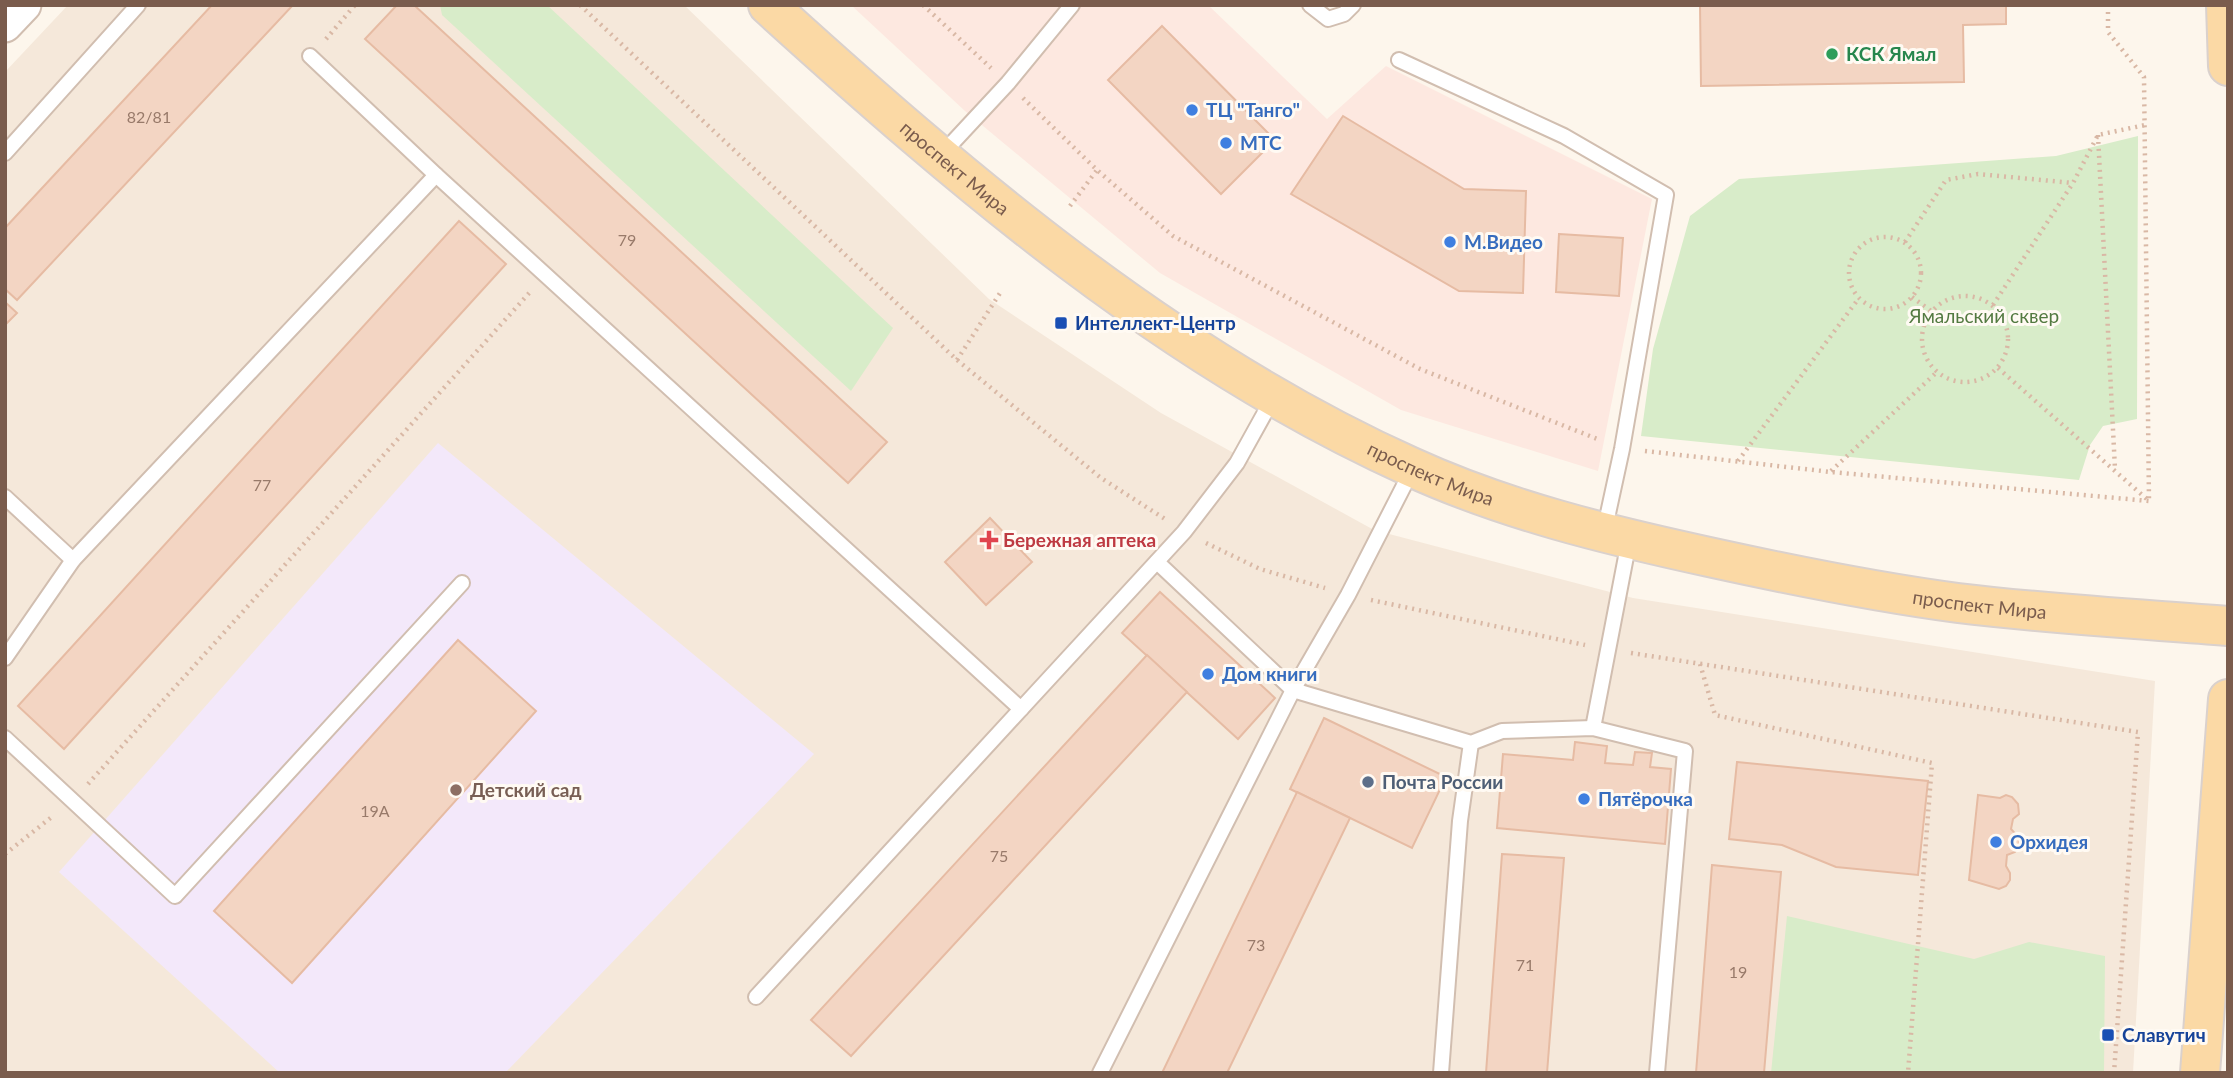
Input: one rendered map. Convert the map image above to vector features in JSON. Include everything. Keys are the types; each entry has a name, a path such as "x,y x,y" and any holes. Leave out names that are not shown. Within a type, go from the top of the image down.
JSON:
{"main road":[{"name":"проспект Мира","path":"768,5 941,155 1070,260 1143,313 1274,396 1413,468 1516,507 1617,536 1874,591 1962,603 2228,626"},
{"path":"2226,5 2228,66"},
{"path":"2200,1073 2228,699"}],"street":[{"path":"5,25 24,5"}],"lane":[{"path":"5,153 138,5"},
{"path":"941,155 1007,83 1072,5"},
{"path":"1310,5 1328,19 1344,14 1353,5"},
{"path":"310,56 436,175 1021,709"},
{"path":"1399,60 1564,136 1666,195 1622,449 1607,650 1592,728"},
{"path":"5,658 73,560 436,175"},
{"path":"756,997 1184,532 1237,463 1274,396"},
{"path":"1100,1073 1293,690 1348,595 1413,468"},
{"path":"5,497 73,560"},
{"path":"1157,562 1293,690 1471,743 1502,731 1592,728 1685,751 1657,1073"},
{"path":"5,738 175,896 462,583"},
{"path":"1441,1073 1460,821 1471,743"}],"path":[{"path":"310,56 355,5"},
{"path":"580,5 957,360 1101,478 1184,532 1260,569 1348,595 1607,650 2138,732 2114,1073"},
{"path":"923,5 1097,170 1173,236 1420,369 1622,449 1831,472 2149,501"},
{"path":"2108,5 2108,32 2144,77 2149,501"},
{"path":"2098,135 2145,125"},
{"path":"1993,305 2073,183 2098,135"},
{"path":"2098,135 2115,469"},
{"path":"1070,206 1097,170"},
{"path":"1905,243 1946,180 1978,174 2073,183"},
{"path":"1882,237 1905,243 1914,251 1920,262 1921,274 1919,287 1912,298 1903,305 1880,309 1859,298 1849,277 1854,255 1861,246 1882,237"},
{"path":"5,854 73,801 546,275"},
{"path":"957,360 1003,290"},
{"path":"1954,296 1982,298 1993,305 2003,316 2008,329 2005,356 1998,368 1975,381 1961,382 1948,379 1937,372 1928,362 1923,349 1922,336 1931,311 1954,296"},
{"path":"1738,461 1859,298"},
{"path":"1912,298 1931,311"},
{"path":"1998,368 2149,501"},
{"path":"1831,472 1937,372"},
{"path":"1700,664 1716,715 1932,762 1908,1073"}],"shaded area":[{"path":"68,5 684,5 989,299 1161,413 1374,530 1633,598 2155,681 2133,1073 5,1073 5,72"},
{"path":"851,5 1208,5 1327,119 1386,66 1652,199 1598,471 1401,410 1160,273 965,111"},
{"name":"Детский сад","path":"438,443 814,754 505,1073 280,1073 59,872"}],"green space":[{"path":"440,5 547,5 893,328 851,391 442,15"},
{"name":"Ямальский сквер","path":"2138,136 2137,419 2103,426 2090,445 2079,480 1641,436 1653,349 1690,216 1739,179 2056,156"},
{"path":"1787,916 1974,959 2029,942 2105,956 2104,1073 1771,1073"}],"building":[{"path":"212,5 293,5 17,300 5,289 5,228"},
{"path":"397,5 414,5 887,442 848,483 365,39"},
{"name":"КСК Ямал","path":"1700,5 2006,5 2006,24 1963,25 1964,82 1701,86"},
{"name":"ТЦ \"Танго\"","path":"1162,26 1275,140 1221,194 1108,80"},
{"name":"М.Видео","path":"1343,116 1464,189 1526,191 1523,293 1459,291 1291,194"},
{"path":"459,221 506,264 64,749 18,706"},
{"path":"1559,234 1623,238 1619,296 1556,292"},
{"path":"5,302 17,313 5,325"},
{"name":"Бережная аптека","path":"990,518 1032,562 986,605 945,562"},
{"name":"Дом книги","path":"1160,592 1275,698 1238,739 1122,633"},
{"path":"458,640 536,711 292,983 214,911"},
{"path":"1147,655 1187,692 851,1056 811,1020"},
{"path":"1324,718 1446,777 1412,848 1290,789"},
{"name":"Пятёрочка","path":"1575,742 1607,746 1605,763 1633,765 1635,752 1652,753 1650,767 1671,769 1665,844 1497,828 1503,754 1573,760"},
{"path":"1737,762 1928,781 1918,875 1836,867 1782,845 1729,839"},
{"path":"1297,792 1350,818 1227,1073 1162,1073"},
{"name":"Орхидея","path":"1978,795 2000,798 2006,795 2018,804 2019,814 2013,819 2011,829 2020,839 2019,846 2015,852 2007,855 2006,866 2010,880 2006,886 1999,889 1969,880"},
{"path":"1502,854 1564,858 1547,1073 1486,1073"},
{"path":"1712,865 1781,872 1764,1073 1696,1073"}],"place":[{"name":"КСК Ямал","path":"1832,54"},
{"name":"ТЦ \"Танго\"","path":"1192,110"},
{"name":"МТС","path":"1226,143"},
{"name":"М.Видео","path":"1450,242"},
{"name":"Интеллект-Центр","path":"1061,323"},
{"name":"Бережная аптека","path":"989,540"},
{"name":"Дом книги","path":"1208,674"},
{"name":"Почта России","path":"1368,782"},
{"name":"Детский сад","path":"456,790"},
{"name":"Пятёрочка","path":"1584,799"},
{"name":"Орхидея","path":"1996,842"},
{"name":"Славутич","path":"2108,1035"}]}
